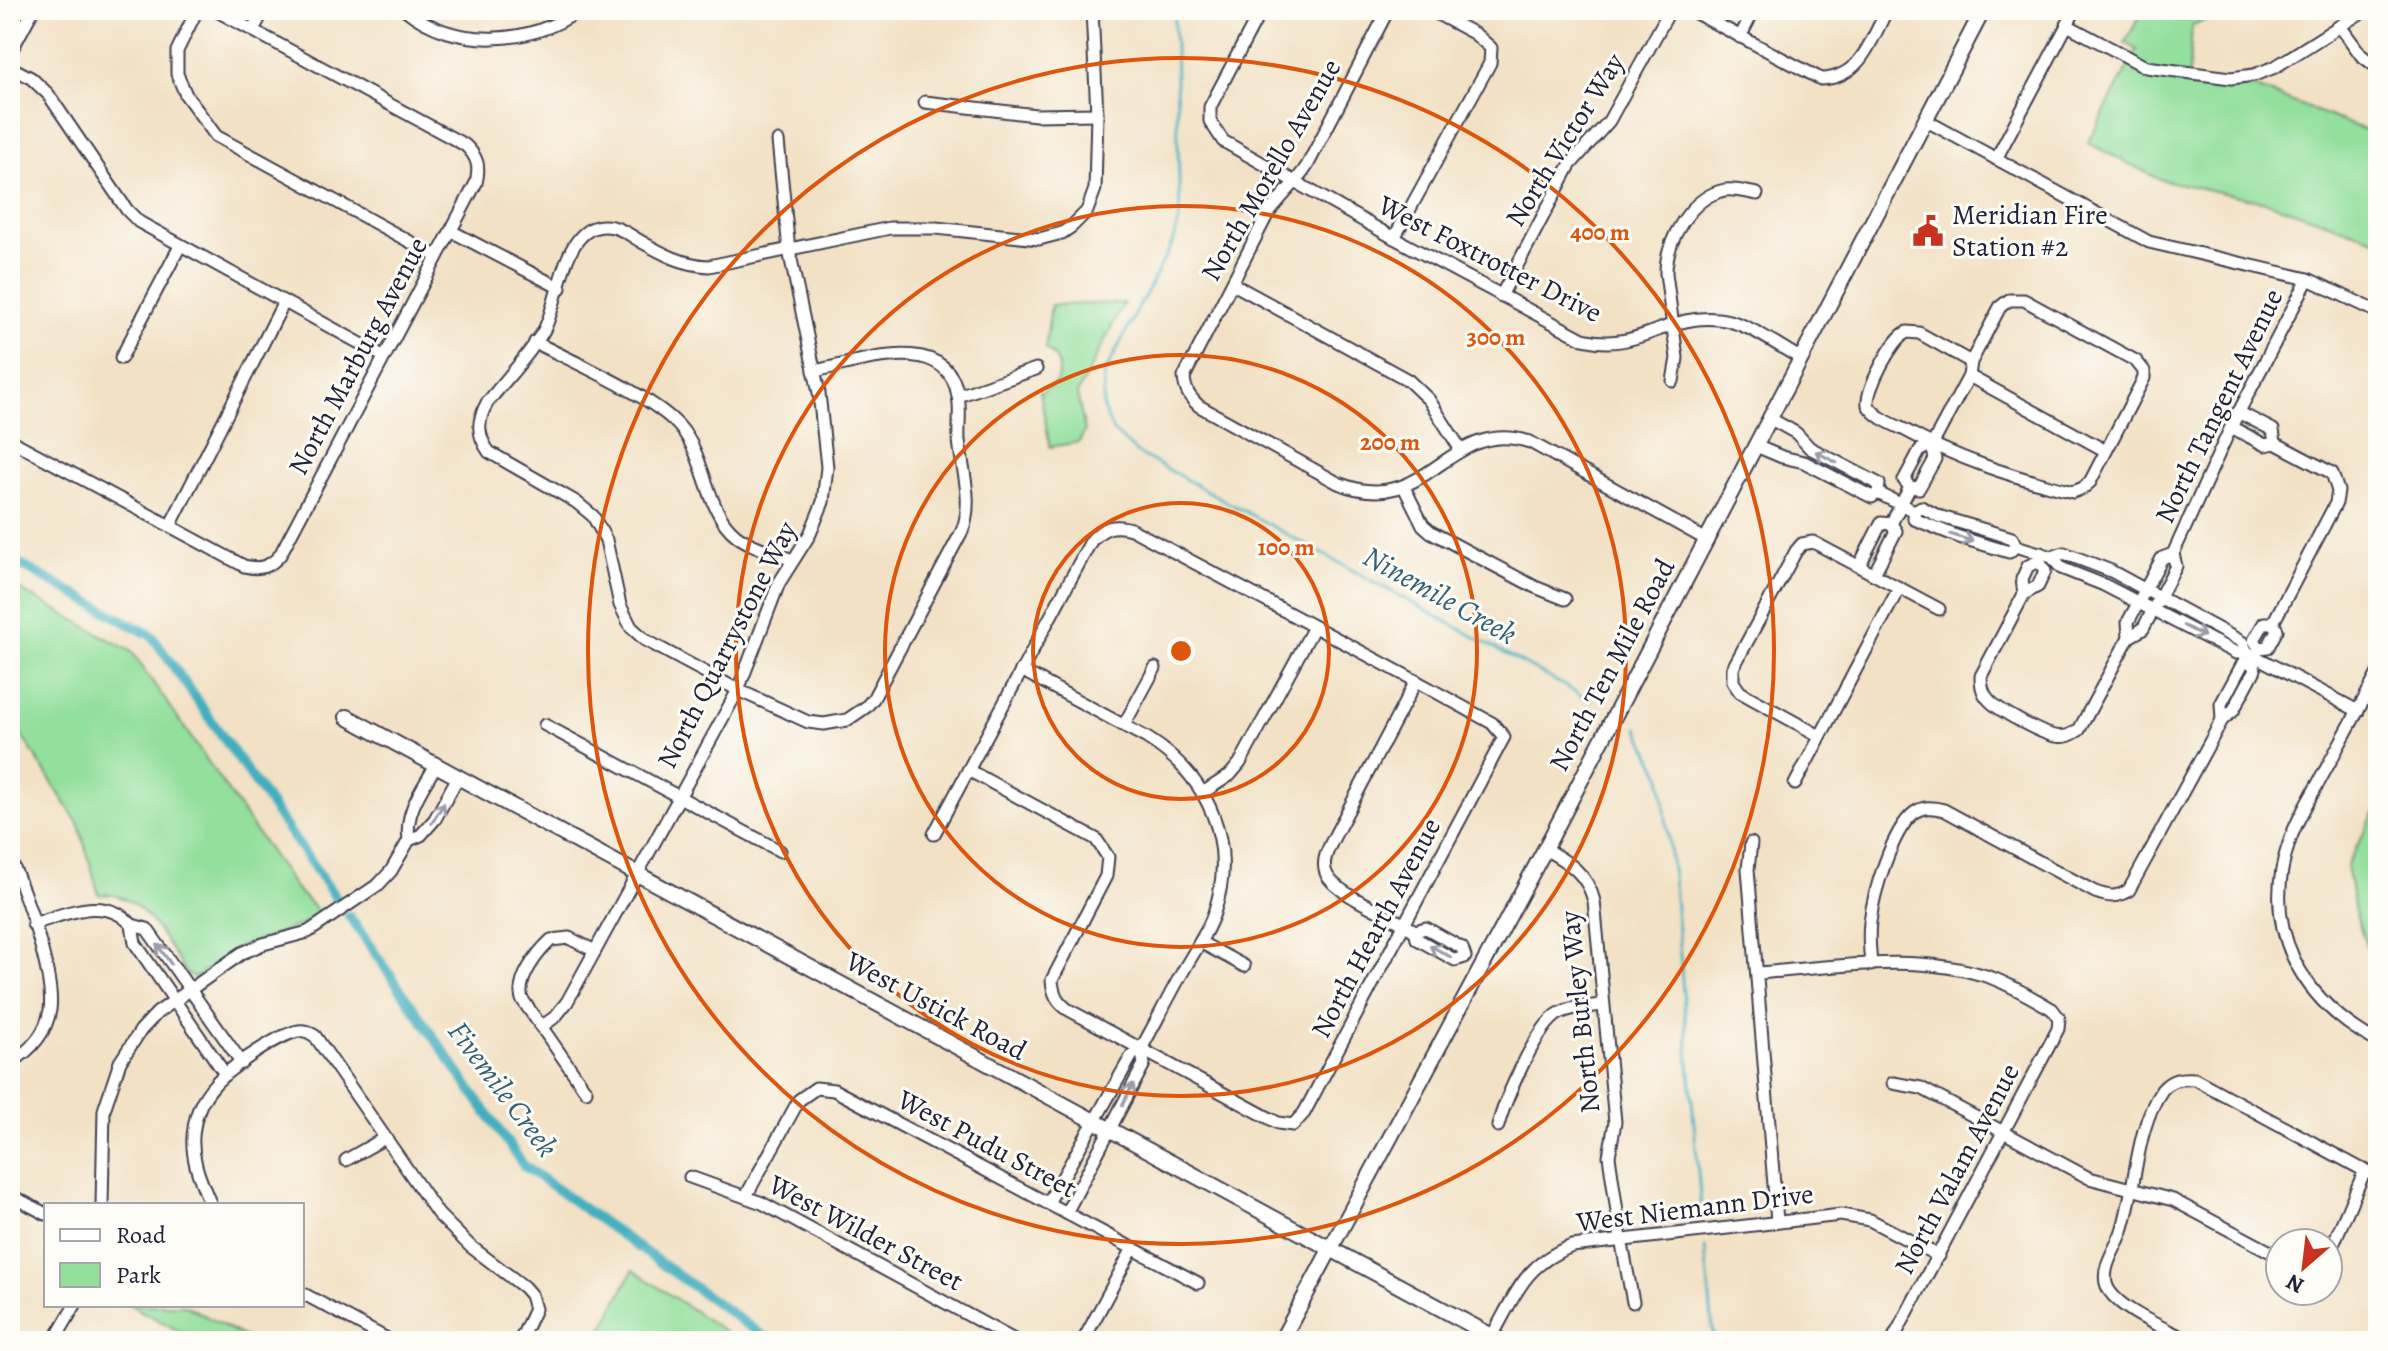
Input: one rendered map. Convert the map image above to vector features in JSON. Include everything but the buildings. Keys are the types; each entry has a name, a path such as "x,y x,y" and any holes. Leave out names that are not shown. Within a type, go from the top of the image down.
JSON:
{"main road":[{"name":"North Ten Mile Road","path":"1281,1341 1545,849 1983,10"},
{"name":"West Ustick Road","path":"347,717 1497,1338"}],"street":[{"path":"10,53 33,10"},
{"path":"197,10 177,51 177,74 186,95 216,136 436,256"},
{"path":"215,10 253,30 264,10"},
{"path":"406,10 444,31 478,38 536,32 579,10"},
{"path":"814,371 917,354 940,364 954,382 958,396 959,440 968,499 966,521 873,699 847,720 824,724 808,722 738,690 645,640 631,627 620,605 606,540 593,516 576,502 499,460 482,442 480,415 547,322 569,252 589,229 600,226 623,231 668,257 709,266 890,228 936,228 1028,239 1062,233 1080,220 1092,201 1096,178 1097,114 1092,10"},
{"name":"West Foxtrotter Drive","path":"1261,10 1210,107 1210,121 1223,141 1573,335 1595,342 1629,341 1673,325 1707,318 1730,321 1802,359"},
{"name":"North Morello Avenue","path":"1388,10 1296,183 1279,198 1266,217 1184,377 1190,399 1199,406 1338,483 1371,491 1404,487"},
{"path":"1394,238 1490,63 1491,48 1475,34 1430,10"},
{"name":"North Victor Way","path":"1501,296 1570,165 1609,121 1670,10"},
{"path":"1690,10 1810,75 1833,79 1854,69 1887,10"},
{"path":"1740,37 1754,10"},
{"path":"1996,159 2075,10"},
{"path":"2067,25 2146,67 2231,78 2254,75 2275,67 2365,10"},
{"path":"2340,26 2361,55 2378,68"},
{"name":"North Marburg Avenue","path":"170,526 244,566 266,567 280,555 476,183 479,171 478,161 465,145 253,30"},
{"path":"10,67 31,78 48,94 127,210 151,231 383,356"},
{"path":"925,102 1036,115 1097,114"},
{"path":"1925,120 2149,242 2308,279 2378,312"},
{"name":"North Quarrystone Way","path":"541,1027 555,1017 567,1002 738,690 779,583 815,523 823,502 826,479 821,409 789,250 778,141"},
{"path":"1673,381 1677,358 1666,260 1673,238 1693,210 1713,196 1725,190 1757,194"},
{"path":"451,231 560,288"},
{"path":"121,358 180,246"},
{"name":"North Tangent Avenue","path":"2044,557 2028,566 2022,579 2024,594 1981,676 1982,688 1996,706 2045,733 2058,737 2070,736 2079,730 2129,637 2143,629 2160,597 2176,566 2173,554 2231,427 2308,279"},
{"path":"1233,284 1408,380 1429,400 1461,450"},
{"path":"1891,524 1910,487 1919,488 1935,459 1932,445 1969,376 1971,362 2000,307 2009,300 2024,300 2136,361 2144,371 2143,383 2090,482 2073,492 1995,470 1932,445 1876,415 1868,405 1868,393 1896,339 1907,332 1919,333 1971,362"},
{"path":"10,440 170,526 210,442 284,302"},
{"path":"535,342 665,413 688,437 697,453 717,511 727,526 744,540 792,560"},
{"path":"958,396 1036,369"},
{"path":"1969,376 2106,451"},
{"path":"2238,412 2273,430 2275,443"},
{"path":"1756,446 1804,462 1872,497 1878,493 1879,484 1810,448 1796,433 1771,419"},
{"path":"1759,973 1871,965 1870,920 1880,875 1906,822 1923,808 1944,810 2108,897 2119,897 2129,890 2222,720 2221,704 2243,663 2268,647 2277,630 2273,623 2336,503 2337,482 2332,473 2275,443 2265,445 2231,427"},
{"path":"1565,599 1535,587 1431,532 1423,525 1404,487 1461,450 1496,437 1519,439 1530,442 1707,540"},
{"path":"1878,493 1914,511 1921,507 1938,516 2012,538 2016,546 2139,602 2236,653 2253,655 2358,711"},
{"path":"1859,566 1881,523 1891,524 1896,531 1874,574"},
{"path":"934,834 1091,541 1099,532 1120,525 1416,681 1334,837 1324,859 1326,874 1336,886 1410,928 1426,928 1462,948 1465,957 1483,965"},
{"path":"1820,736 1740,692 1733,682 1733,668 1802,544 1813,542 1939,609"},
{"path":"2044,557 2064,553 2111,571 2242,642 2253,655"},
{"name":"North Tangent Avenue","path":"2129,637 2128,622 2162,558 2173,554"},
{"path":"1795,784 1899,588"},
{"path":"1204,792 1230,775 1240,763 1314,627"},
{"path":"1124,725 1155,668"},
{"path":"1021,670 1166,751 1204,792 1218,830 1222,876 1215,910 1200,942 1141,1049 1132,1055 1048,1203"},
{"path":"2378,673 2297,823 2284,859 2280,895 2283,928 2306,983 2340,1019 2378,1042"},
{"name":"North Hearth Avenue","path":"1141,1049 1278,1123 1293,1125 1304,1113 1410,928 1504,737 1492,723 1416,681"},
{"path":"545,725 780,851"},
{"path":"409,840 407,827 412,808 436,765"},
{"path":"968,770 1096,839 1108,857 1106,876 1052,980 1053,992 1058,1002 1141,1049 1144,1064 1066,1213"},
{"path":"102,1203 102,1127 112,1081 125,1052 141,1030 174,1000 242,953 308,932 367,893 391,871 409,840 421,835 435,819 458,777"},
{"path":"1751,843 1748,869 1759,973 1777,1221"},
{"name":"North Burley Way","path":"1545,849 1571,864 1590,887 1594,901 1615,1122 1609,1156 1633,1302"},
{"path":"10,859 33,924 48,981 50,1010 34,1045 10,1063"},
{"path":"33,924 87,907 114,910 132,925 147,929 242,1063"},
{"path":"132,925 135,943 225,1074"},
{"path":"586,1091 522,999 520,989 524,978 551,940 569,938 595,951"},
{"path":"1200,942 1244,966"},
{"name":"North Valam Avenue","path":"1871,965 1941,966 1992,978 2052,1009 2059,1018 2058,1029 2005,1133 1892,1341"},
{"path":"1498,1126 1503,1103 1550,1020 1571,1009 1603,1005"},
{"path":"210,1203 196,1167 193,1130 206,1095 225,1074 287,1033 303,1031 315,1036 431,1205 453,1231 524,1287 535,1303 533,1315 520,1341"},
{"path":"2189,1341 2118,1302 2106,1284 2105,1273 2121,1233 2146,1124 2169,1082 2180,1078 2195,1079 2378,1178"},
{"path":"1893,1083 1921,1088 2089,1178 2173,1200 2264,1248"},
{"name":"West Pudu Street","path":"746,1196 799,1100 816,1088 834,1090 1198,1283"},
{"path":"346,1160 385,1138"},
{"path":"2340,1227 2365,1170"},
{"name":"West Wilder Street","path":"690,1177 746,1196 1016,1341"},
{"path":"10,1195 44,1213"},
{"name":"West Niemann Drive","path":"1497,1338 1524,1279 1552,1253 1572,1246 1827,1215 1856,1216 1883,1226 1939,1256"},
{"path":"1083,1341 1133,1248"},
{"path":"304,1294 391,1341"},
{"path":"59,1339 74,1307"}],"green space":[{"path":"2143,10 2234,10 2192,25 2188,85 2229,90 2254,87 2378,135 2378,240 2270,203 2159,179 2088,143 2137,50 2125,43"},
{"path":"1124,303 1077,394 1085,431 1079,442 1050,447 1040,392 1053,384 1059,372 1056,359 1045,349 1051,305"},
{"path":"10,584 132,652 295,888 321,914 316,919 242,946 194,978 186,973 161,934 140,909 114,895 99,895 79,825 10,717"},
{"path":"2378,806 2378,969 2373,966 2355,912 2347,865"},
{"path":"633,1270 739,1341 596,1341"},
{"path":"134,1307 189,1307 252,1341 198,1341"}],"waterway":[{"name":"Ninemile Creek","path":"1174,10 1180,215 1173,242 1104,374 1103,409 1113,431 1136,452 1592,701"},
{"name":"Fivemile Creek","path":"10,559 152,636 338,901"},
{"name":"Ninemile Creek","path":"1638,728 1661,776 1674,884 1701,1207"},
{"name":"Fivemile Creek","path":"349,916 524,1166 770,1341"},
{"name":"Ninemile Creek","path":"1705,1247 1714,1341"}],"place":[{"name":"Meridian Fire Station #2","path":"1928,231"}]}
